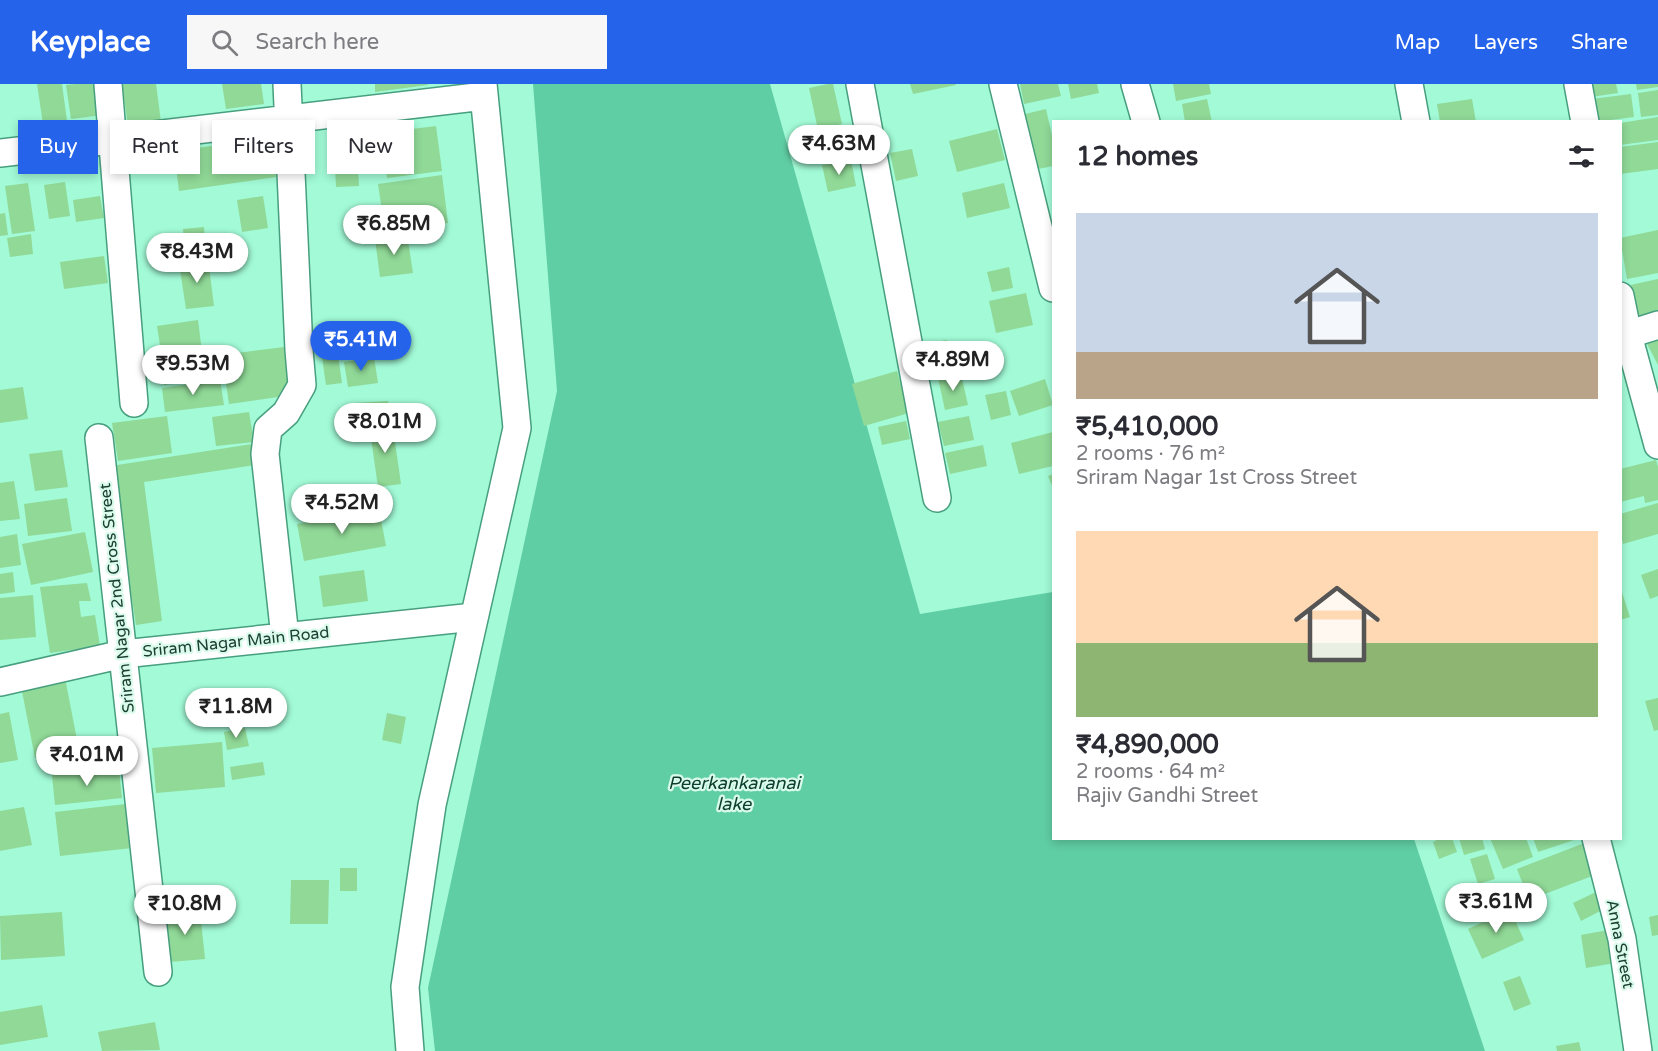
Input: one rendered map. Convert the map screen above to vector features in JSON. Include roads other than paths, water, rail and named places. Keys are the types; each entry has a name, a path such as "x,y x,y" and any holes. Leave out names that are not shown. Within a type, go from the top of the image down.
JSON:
{"street":[{"path":"108,84 111,120"},
{"path":"285,637 265,454 268,429 286,413 302,385 298,350 287,84"},
{"path":"860,84 937,498"},
{"path":"1003,84 1052,284"},
{"path":"1135,84 1145,120"},
{"path":"1409,84 1416,120"},
{"path":"1578,84 1585,120"},
{"path":"200,130 484,90 517,428 432,805 405,987 410,1051"},
{"path":"0,153 110,140"},
{"path":"115,174 134,403"},
{"path":"1622,316 1624,336 1658,444"},
{"path":"1624,336 1658,325"},
{"name":"Sriram Nagar 2nd Cross Street","path":"99,438 159,972"},
{"name":"Sriram Nagar Main Road","path":"0,682 123,654 474,617"},
{"name":"Anna Street","path":"1597,840 1622,939 1638,1051"}],"water":[{"name":"Peerkankaranai lake","path":"533,84 770,84 920,614 1052,592 1052,840 1414,840 1485,1051 435,1051 428,988 557,391"}]}
